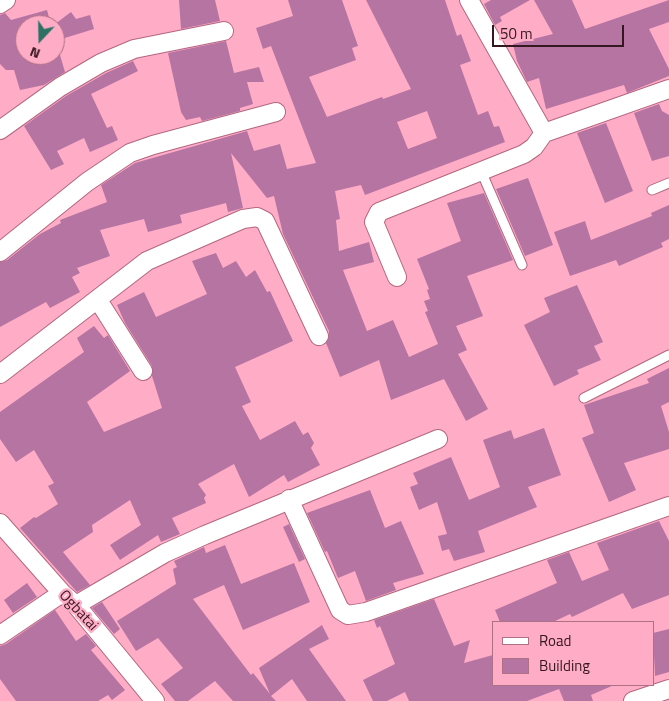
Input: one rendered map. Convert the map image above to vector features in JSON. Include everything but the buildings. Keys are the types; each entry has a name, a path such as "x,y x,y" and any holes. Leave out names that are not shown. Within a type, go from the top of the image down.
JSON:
{"street":[{"path":"0,4 6,0"},
{"path":"469,0 544,133"},
{"path":"0,130 60,87 134,49 224,31"},
{"path":"397,277 374,222 378,212 524,154 534,147 544,133 669,89"},
{"path":"0,252 87,182 130,153 276,112"},
{"path":"0,374 147,261 243,219 258,217 264,221 319,336"},
{"path":"98,300 143,371"},
{"path":"76,605 165,553 289,498 438,439"},
{"path":"289,498 340,610 348,615 366,612 669,506"},
{"name":"Ogbatai","path":"0,523 62,594 76,605 155,701"},
{"path":"0,635 62,594"},
{"path":"633,701 669,689"}],"lane":[{"path":"481,171 522,265"},
{"path":"652,190 669,183"},
{"path":"584,398 669,355"}]}
